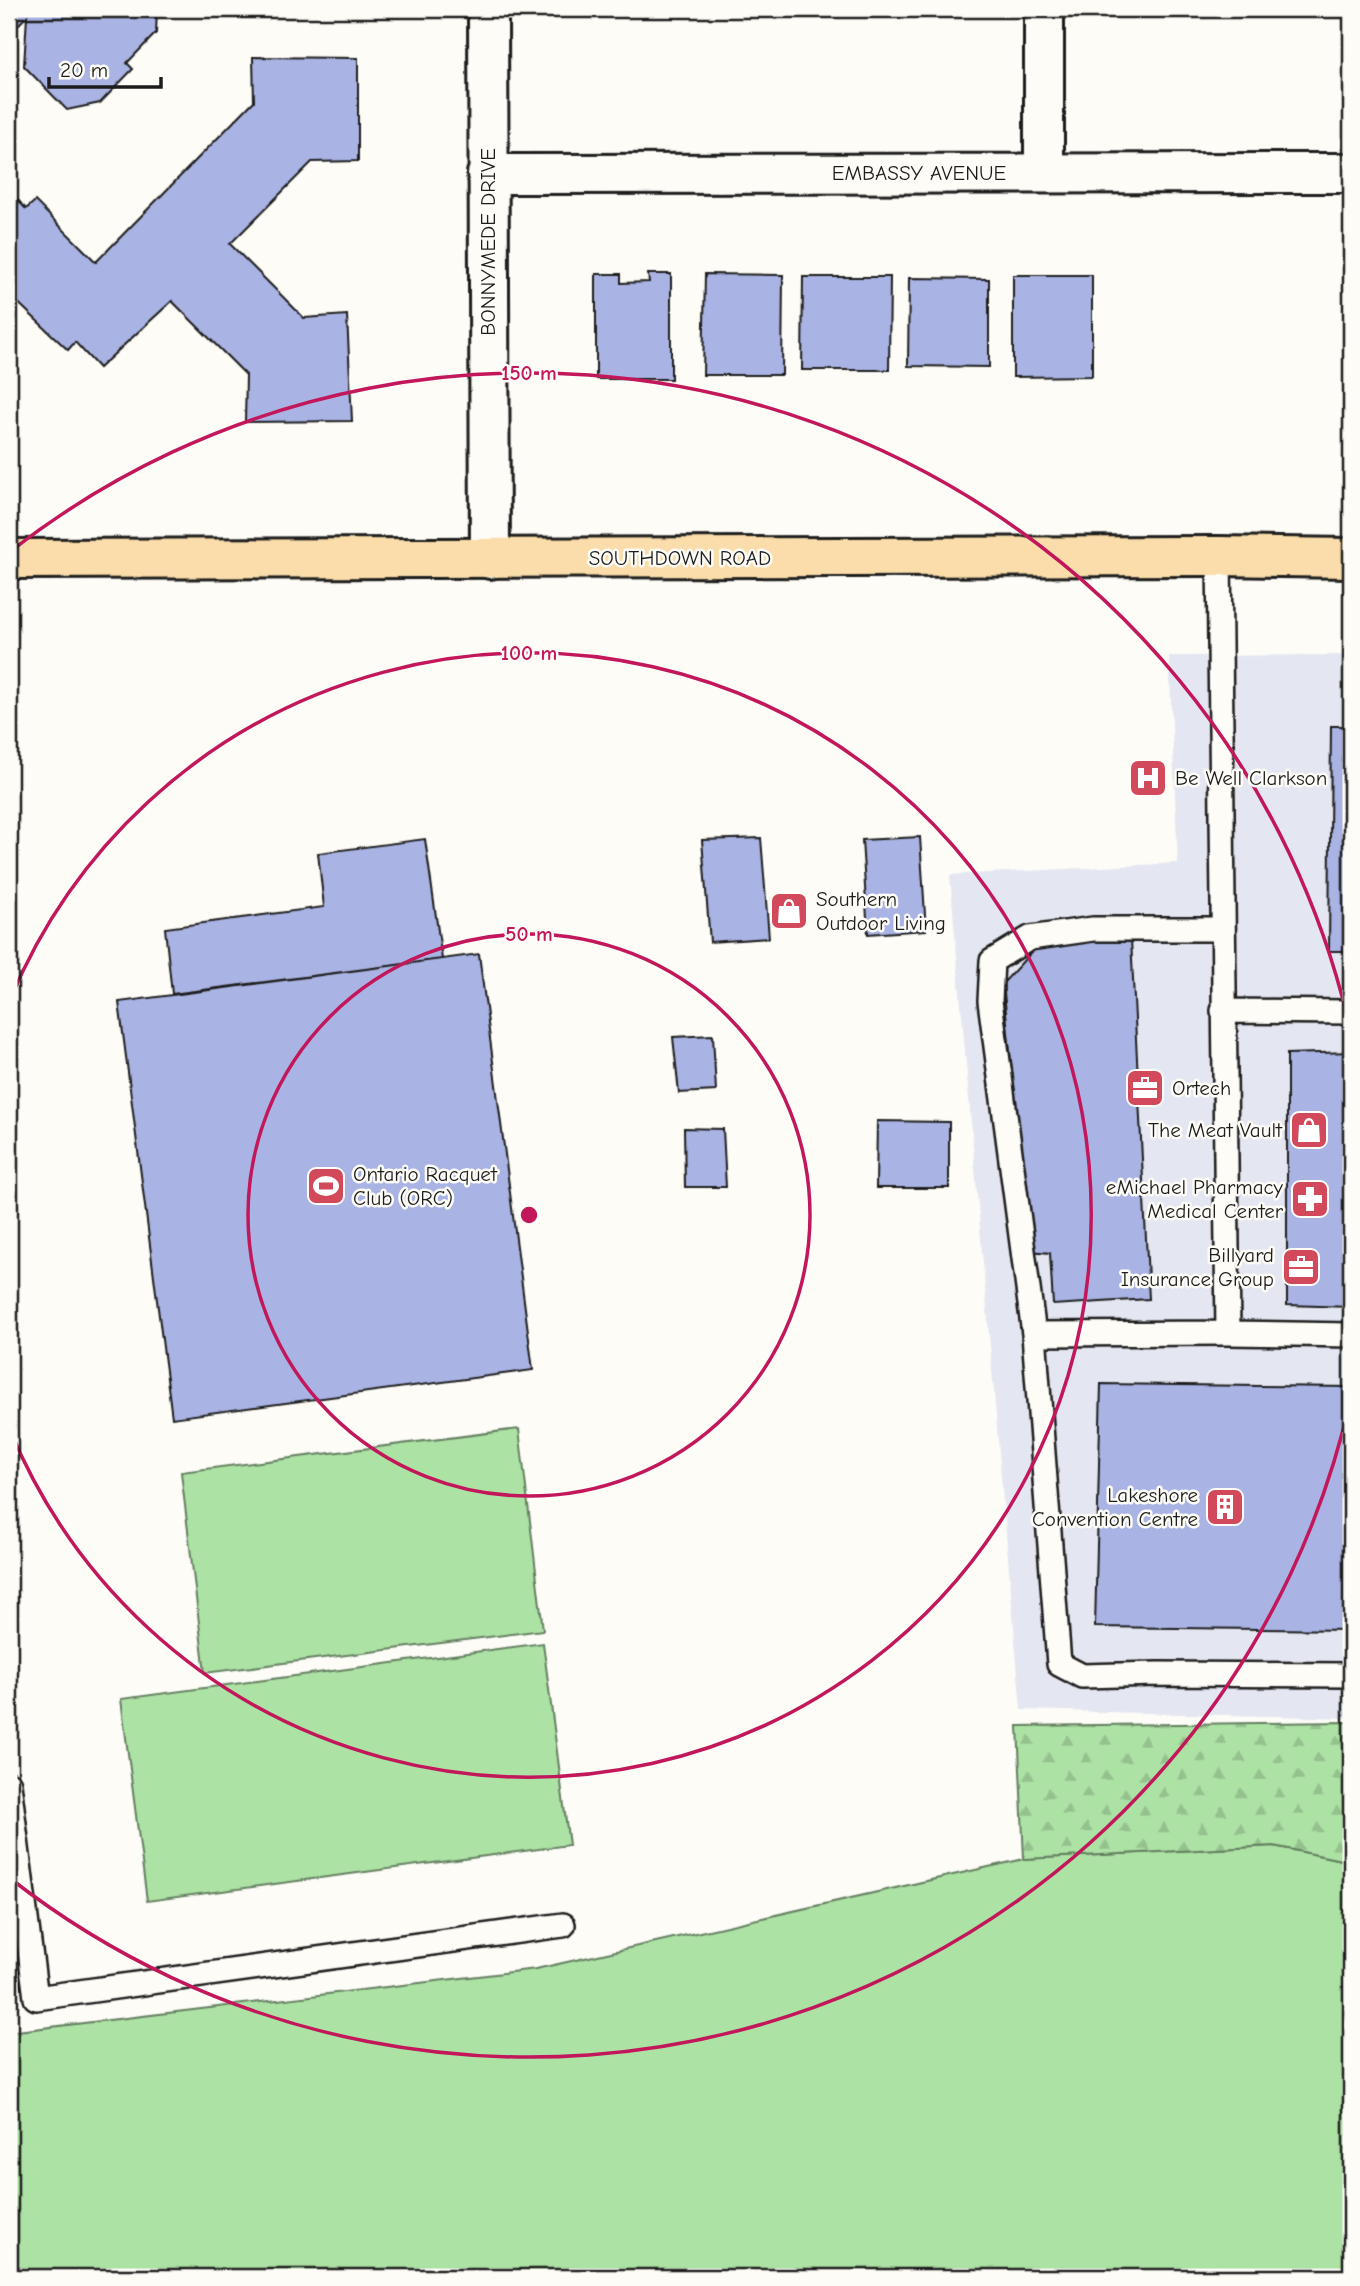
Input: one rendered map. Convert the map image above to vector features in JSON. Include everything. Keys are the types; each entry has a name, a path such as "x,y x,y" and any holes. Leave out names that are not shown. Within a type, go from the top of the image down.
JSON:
{"main road":[{"name":"SOUTHDOWN ROAD","path":"9,559 1351,558"}],"street":[{"name":"BONNYMEDE DRIVE","path":"488,9 490,559"},
{"path":"1044,9 1044,173"},
{"name":"EMBASSY AVENUE","path":"487,173 1351,173"}],"lane":[{"path":"1219,556 1228,1333"},
{"path":"1222,929 1080,931 1030,938 992,961 990,1001 1034,1334 1059,1664 1082,1676 1351,1675"},
{"path":"1223,1011 1351,1012"},
{"path":"1034,1334 1351,1335"},
{"path":"9,1784 36,1998 563,1925"}],"shaded area":[{"path":"1351,655 1351,1718 1021,1710 950,875 1178,863 1169,656"}],"green space":[{"path":"519,1429 543,1630 205,1673 181,1472"},
{"path":"543,1643 569,1845 147,1901 121,1699"},
{"path":"1351,1722 1351,1862 1274,1846 1024,1859 1018,1726"},
{"path":"1274,1846 1351,1862 1351,2277 9,2277 9,2032 536,1969 1024,1859"}],"building":[{"path":"9,9 157,9 156,33 127,63 133,69 100,103 67,110 24,66 27,16 16,27 9,20"},
{"path":"253,57 358,58 358,161 312,162 230,244 304,318 347,315 352,421 245,422 246,375 172,301 99,368 75,342 68,350 9,294 9,190 26,209 35,201 96,262 254,101"},
{"path":"596,274 621,274 621,283 649,282 648,274 671,274 671,379 596,379"},
{"path":"705,274 783,275 782,375 703,375"},
{"path":"1013,275 1092,275 1092,376 1013,377"},
{"path":"803,277 890,277 889,370 802,370"},
{"path":"909,278 989,279 989,367 908,366"},
{"path":"1331,726 1351,726 1351,951 1329,951"},
{"path":"920,837 926,930 868,934 862,840"},
{"path":"761,838 769,938 710,942 702,840"},
{"path":"425,839 442,959 172,994 165,928 324,907 318,853"},
{"path":"1131,939 1149,1299 1053,1305 1050,1253 1030,1251 1003,983 1039,944"},
{"name":"Ontario Racquet Club (ORC)","path":"479,954 533,1370 172,1418 119,1002"},
{"path":"713,1035 716,1091 679,1093 673,1037"},
{"path":"1351,1052 1351,1307 1287,1305 1287,1054"},
{"path":"877,1121 949,1122 949,1188 876,1188"},
{"path":"684,1128 723,1129 726,1187 685,1187"},
{"name":"Lakeshore Convention Centre","path":"1101,1384 1351,1387 1351,1630 1095,1627"}],"place":[{"name":"Be Well Clarkson","path":"1148,778"},
{"name":"Southern Outdoor Living","path":"789,911"},
{"name":"Ortech","path":"1145,1088"},
{"name":"The Meat Vault","path":"1309,1130"},
{"name":"Ontario Racquet Club (ORC)","path":"326,1186"},
{"name":"eMichael Pharmacy Medical Center","path":"1310,1199"},
{"name":"Billyard Insurance Group","path":"1301,1267"},
{"name":"Lakeshore Convention Centre","path":"1225,1507"}]}
